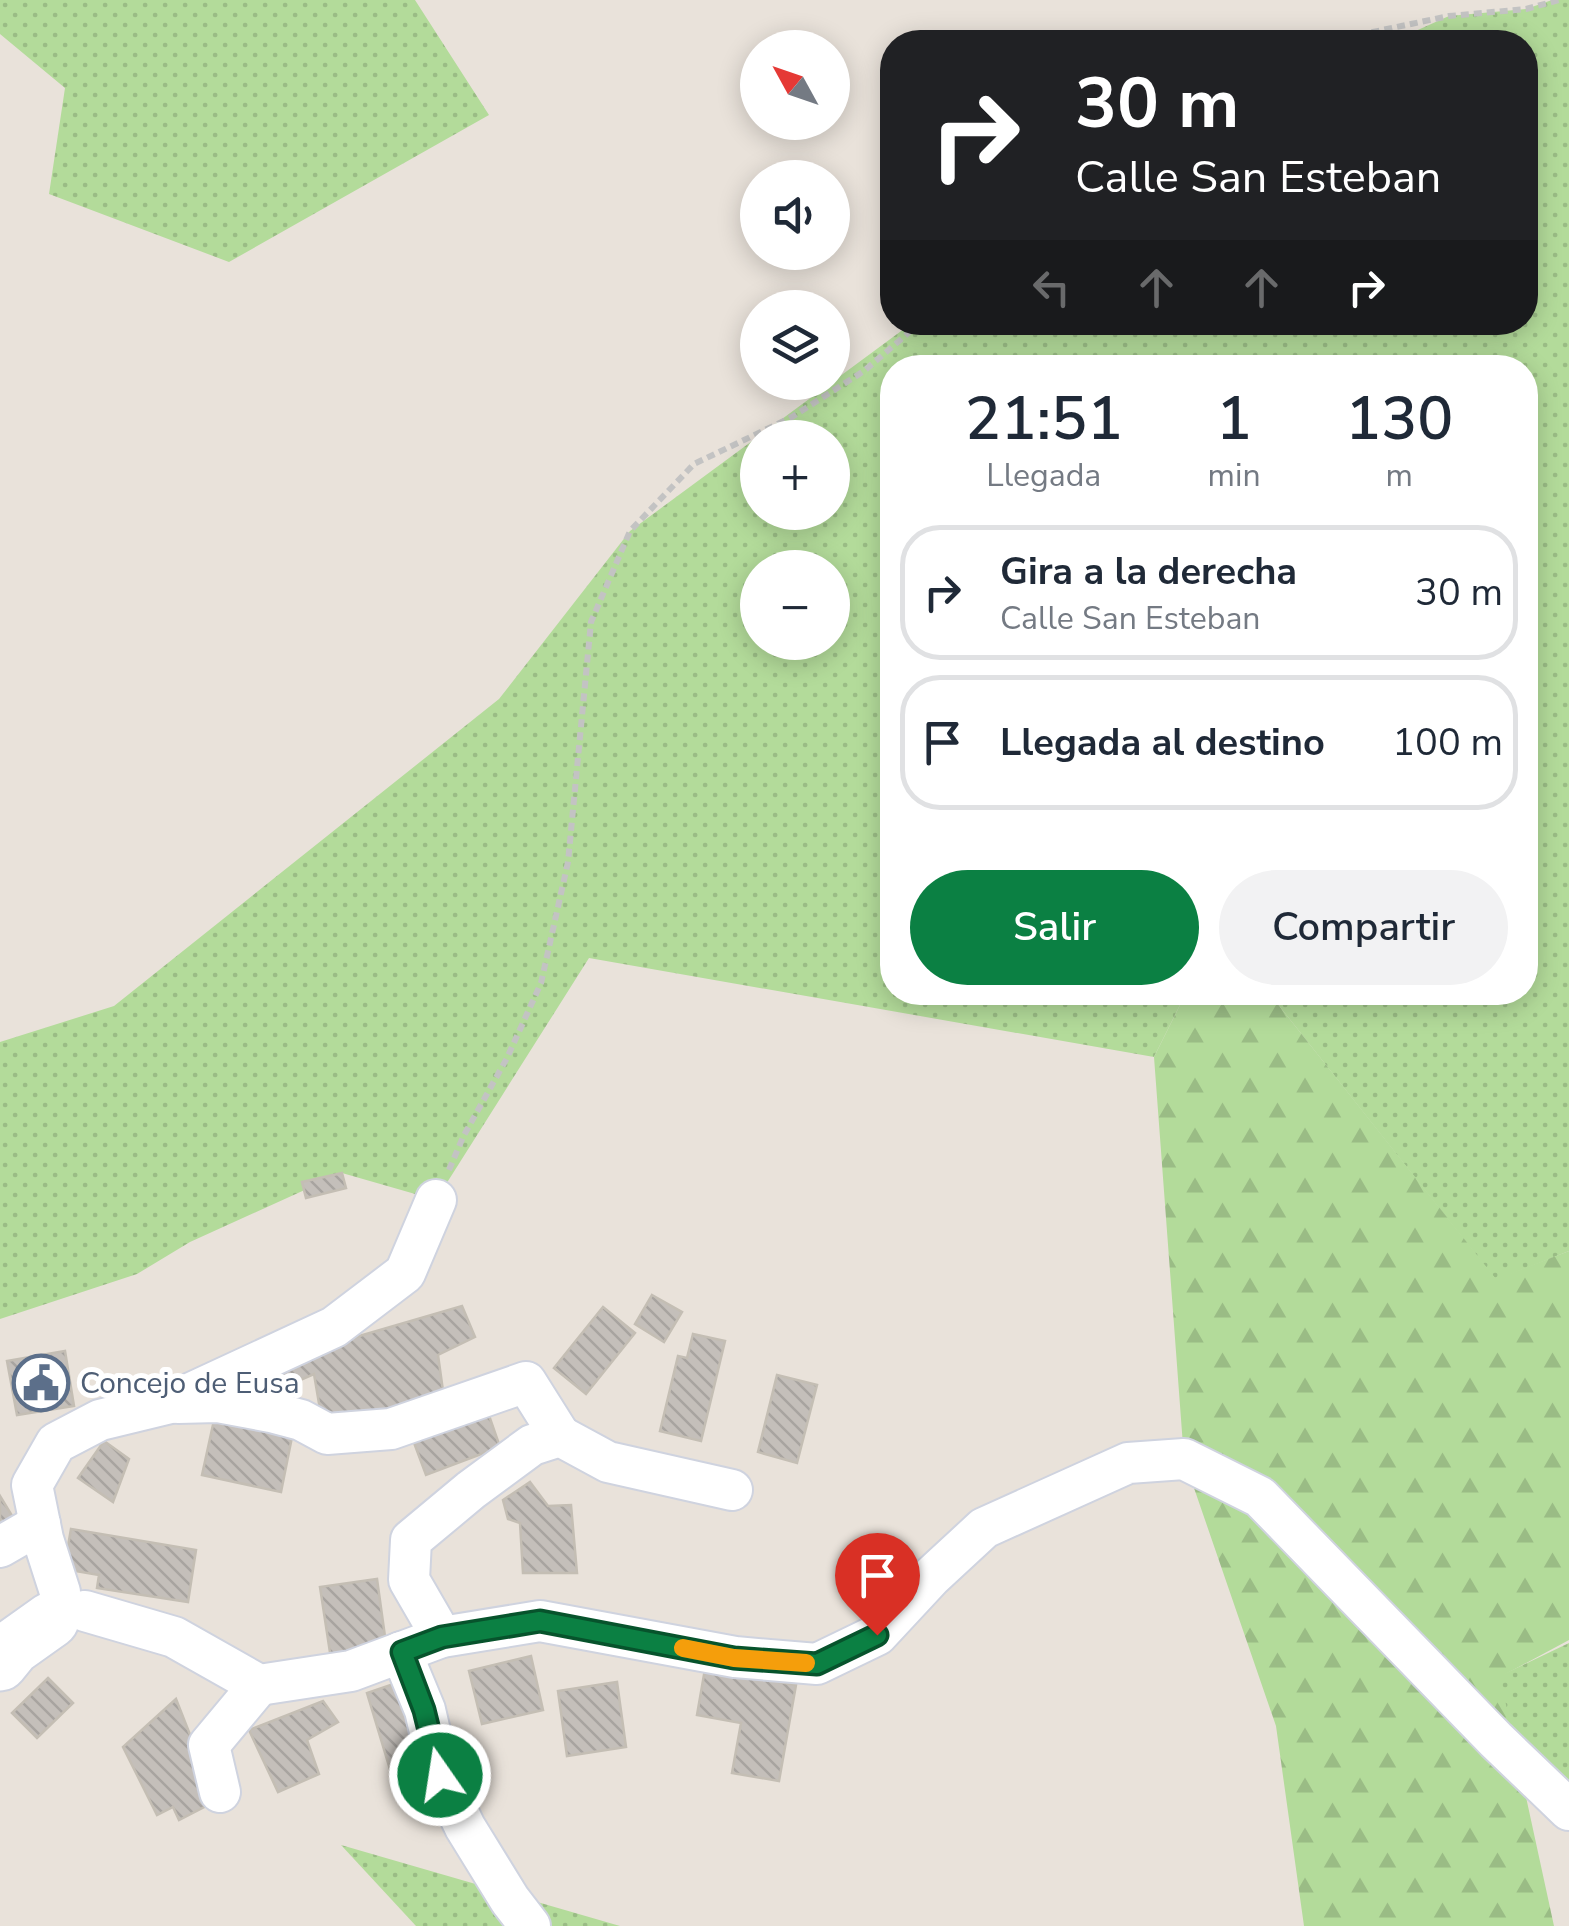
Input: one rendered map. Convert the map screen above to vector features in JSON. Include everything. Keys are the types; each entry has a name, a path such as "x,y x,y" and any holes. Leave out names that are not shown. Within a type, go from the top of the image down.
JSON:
{"street":[{"path":"65,1608 32,1486 56,1443 100,1420 170,1403 334,1327 405,1273 436,1200"},
{"path":"170,1403 218,1402 271,1412 301,1420 327,1434 391,1429 526,1382 560,1436 608,1462 732,1490"},
{"path":"442,1637 410,1580 411,1540 532,1444 560,1436"},
{"path":"65,1608 174,1637 259,1685 352,1671 442,1637 540,1621 734,1658 817,1664 877,1635 984,1528 1128,1464 1184,1459 1260,1497 1569,1810"},
{"path":"0,1547 40,1524"},
{"path":"0,1663 13,1647 65,1608"},
{"path":"402,1652 424,1710 440,1775 465,1827 530,1926"},
{"path":"220,1792 210,1745 259,1685"}],"path":[{"path":"1382,30 1449,16 1526,9 1559,0"},
{"path":"883,355 906,335"},
{"path":"436,1200 463,1137 507,1058 541,983 568,862 591,622 630,531 694,464 792,417 880,357"}],"green space":[{"path":"0,0 415,0 489,115 229,262 49,194 65,88 0,34"},
{"path":"1552,0 1569,0 1569,1251 1496,1280 1278,1005 1538,1005 1538,355 880,355 880,1005 1180,1005 1154,1057 589,958 436,1200 342,1173 190,1242 137,1274 0,1319 0,1042 114,1006 499,699 630,531 740,450 740,530 850,530 850,420 780,420 808,400 850,400 850,369 896,335 1538,335 1538,30 1418,30 1449,16 1526,9"},
{"path":"1180,1005 1279,1005 1496,1279 1569,1251 1569,1640 1500,1677 1554,1926 1304,1926 1276,1726 1184,1459 1154,1057"},
{"path":"1569,1643 1569,1810 1496,1740 1500,1676"},
{"path":"341,1845 620,1926 416,1926"}],"building":[{"path":"342,1173 346,1188 306,1198 302,1182"},
{"path":"652,1295 682,1312 664,1342 635,1324"},
{"path":"462,1306 475,1337 438,1355 444,1398 322,1421 314,1374 273,1392 264,1376 308,1351"},
{"path":"603,1307 635,1333 586,1394 554,1368"},
{"path":"693,1334 725,1341 701,1441 660,1431 678,1356 687,1358"},
{"name":"Concejo de Eusa","path":"65,1351 74,1406 17,1415 7,1361"},
{"path":"777,1375 817,1385 797,1463 758,1452"},
{"path":"485,1404 500,1447 426,1475 410,1432"},
{"path":"216,1411 294,1427 281,1492 202,1475"},
{"path":"104,1441 129,1459 113,1502 78,1478"},
{"path":"530,1482 548,1506 571,1505 577,1573 523,1573 520,1523 508,1519 503,1500"},
{"path":"0,1496 14,1519 0,1527"},
{"path":"71,1529 196,1550 188,1602 97,1588 99,1575 64,1569"},
{"path":"377,1579 387,1651 331,1659 320,1587"},
{"path":"531,1656 543,1710 482,1724 469,1671"},
{"path":"705,1669 796,1685 779,1781 732,1773 741,1723 697,1715"},
{"path":"48,1678 73,1703 37,1738 12,1713"},
{"path":"402,1681 431,1775 395,1786 367,1693"},
{"path":"617,1682 626,1747 567,1756 558,1691"},
{"path":"176,1699 216,1801 179,1820 173,1807 157,1815 123,1747"},
{"path":"323,1701 338,1722 307,1740 319,1774 278,1792 249,1730"}],"slow traffic":[{"path":"683,1648 734,1658 806,1663"}],"place":[{"name":"Concejo de Eusa","path":"41,1383"}],"route":[{"path":"440,1775 424,1710 402,1652 442,1637 540,1621 734,1658 817,1664 877,1635"}]}
